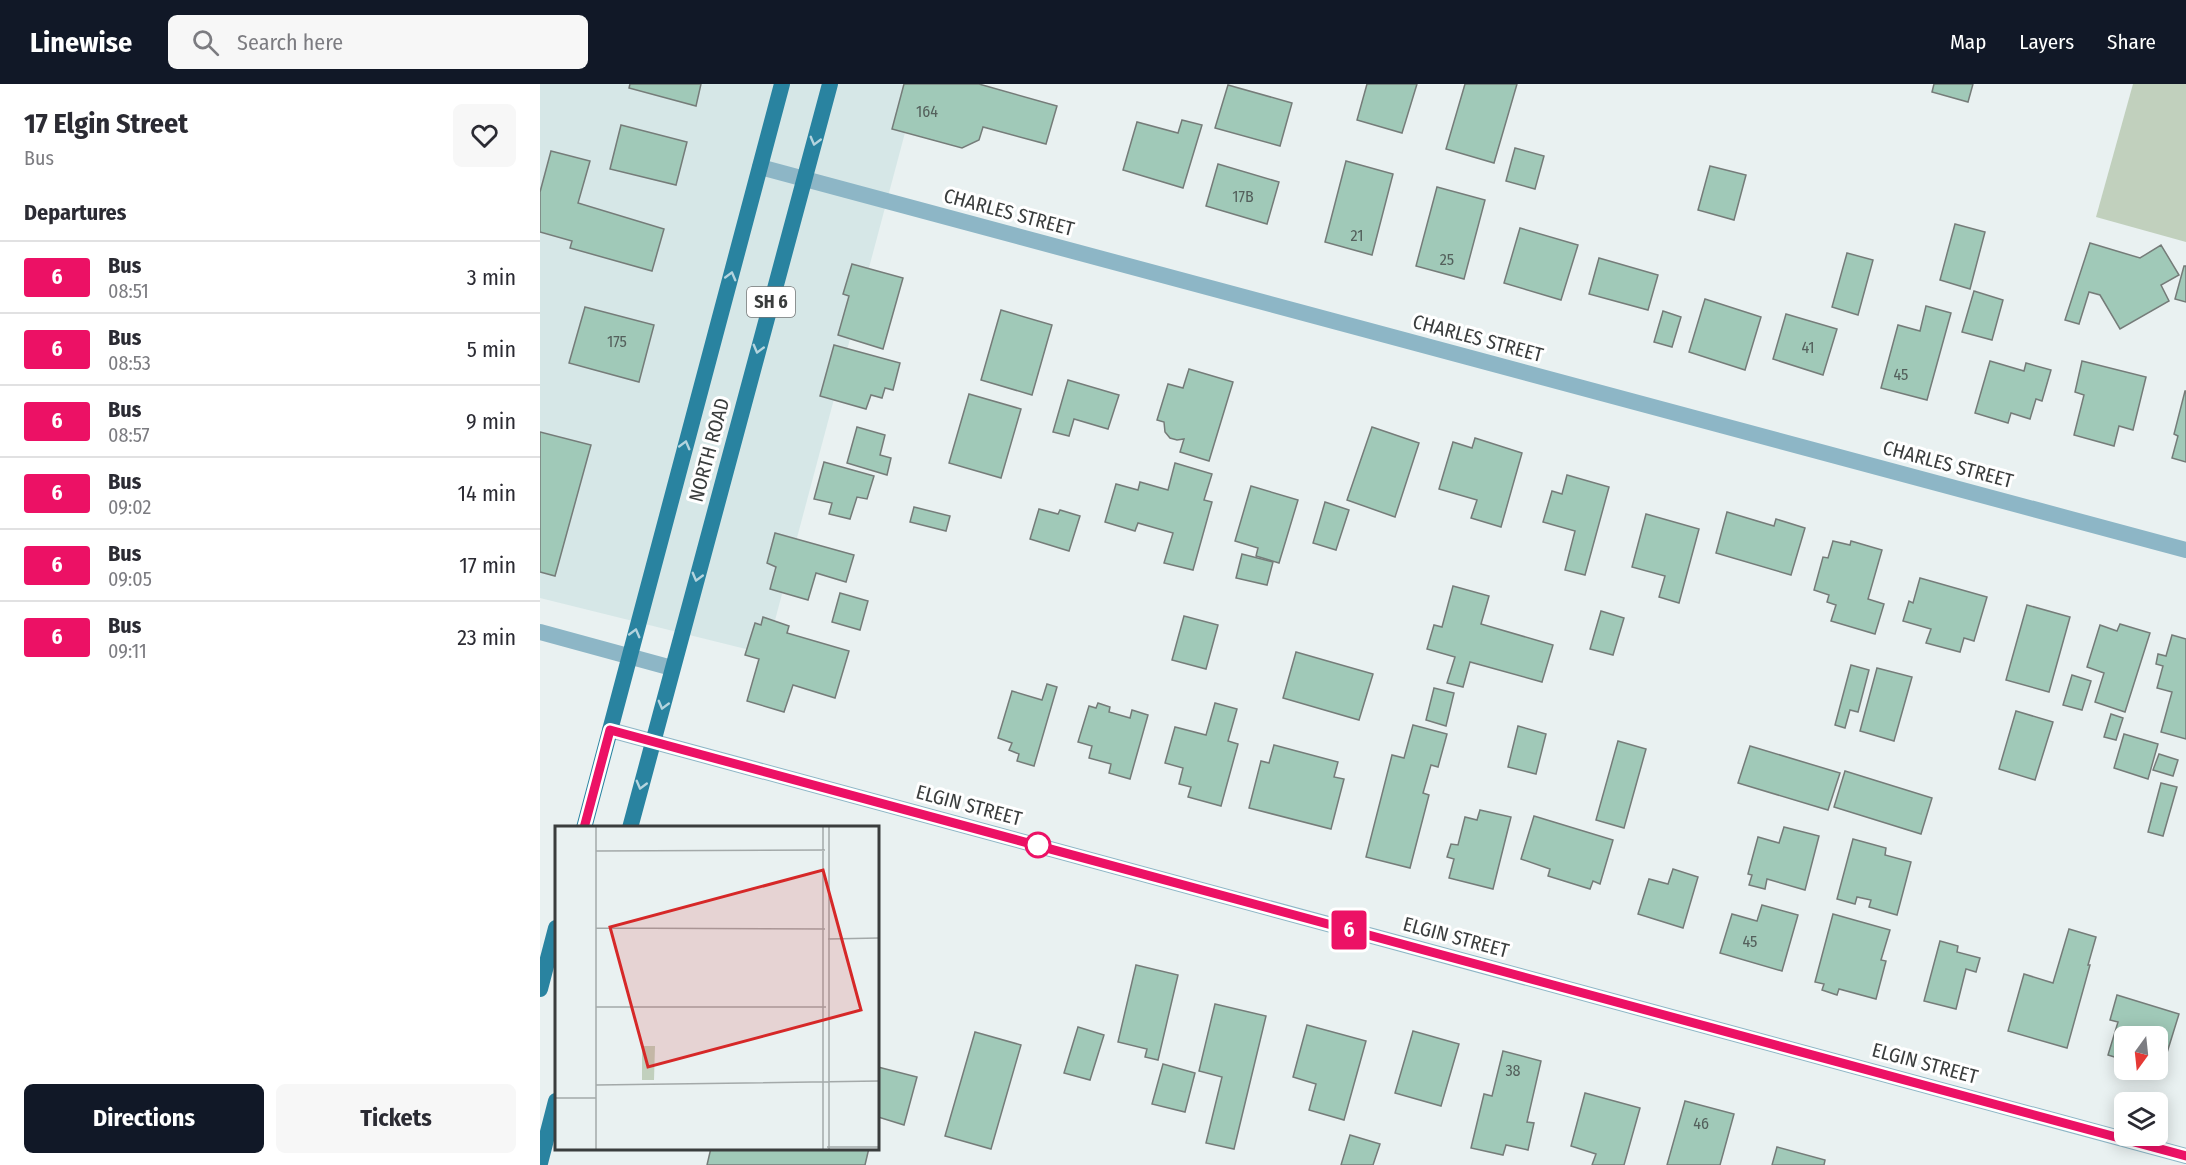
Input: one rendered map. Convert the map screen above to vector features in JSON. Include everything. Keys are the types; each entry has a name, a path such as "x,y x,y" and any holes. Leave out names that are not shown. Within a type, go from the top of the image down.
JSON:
{"main road":[{"name":"NORTH ROAD","path":"585,826 782,84"},
{"name":"NORTH ROAD","path":"631,826 830,84"},
{"path":"540,989 555,932"},
{"path":"540,1163 555,1105"}],"street":[{"name":"CHARLES STREET","path":"760,167 2186,550"},
{"path":"540,632 672,668"},
{"name":"ELGIN STREET","path":"610,730 2186,1156"}],"shaded area":[{"path":"540,84 918,84 766,654 540,598"}],"green space":[{"path":"2133,84 2186,84 2186,242 2096,217"}],"building":[{"path":"630,84 701,84 696,106 629,88"},
{"path":"904,84 979,84 1057,106 1046,144 983,127 979,140 962,148 892,129"},
{"path":"1367,84 1417,84 1402,133 1357,120"},
{"path":"1465,84 1517,84 1494,163 1446,149"},
{"path":"1934,84 1973,84 1968,102 1932,92"},
{"path":"1228,85 1292,103 1280,146 1215,128"},
{"path":"1182,120 1202,125 1183,188 1123,170 1137,122 1178,133"},
{"path":"621,125 687,142 676,185 610,169"},
{"path":"1515,148 1544,156 1535,189 1506,181"},
{"path":"551,151 590,161 578,203 664,229 652,271 570,248 572,241 540,232 540,192"},
{"path":"1346,161 1393,174 1372,255 1325,242"},
{"path":"1218,164 1279,182 1267,224 1206,206"},
{"path":"1710,166 1746,175 1734,220 1698,210"},
{"path":"1437,187 1485,200 1464,279 1416,266"},
{"path":"1955,224 1985,232 1970,289 1940,280"},
{"path":"1520,228 1578,245 1561,300 1504,283"},
{"path":"2090,243 2140,258 2161,245 2179,275 2161,285 2169,301 2120,329 2100,295 2089,292 2079,324 2065,320"},
{"path":"1847,253 1873,260 1858,315 1832,307"},
{"path":"1599,258 1658,275 1648,310 1589,294"},
{"path":"852,264 903,278 883,349 838,335 849,296 843,294"},
{"path":"2184,266 2186,266 2186,302 2175,299"},
{"path":"1974,291 2003,300 1992,340 1962,332"},
{"path":"1705,299 1761,317 1745,370 1689,352"},
{"path":"1926,306 1951,313 1927,400 1881,388 1898,325 1920,331"},
{"path":"585,307 654,325 639,382 569,363"},
{"path":"1001,310 1052,325 1032,395 981,380"},
{"path":"1663,311 1681,317 1672,347 1654,342"},
{"path":"1786,314 1837,329 1823,375 1773,359"},
{"path":"834,345 900,363 893,390 885,388 882,398 871,395 866,409 820,396"},
{"path":"1990,361 2024,371 2026,363 2051,370 2042,401 2036,399 2030,419 2011,413 2008,423 1975,413"},
{"path":"2082,361 2146,377 2133,430 2119,426 2114,446 2074,435 2084,395 2075,392"},
{"path":"1189,369 1233,382 1209,461 1180,452 1184,439 1170,438 1165,432 1164,422 1157,420 1168,384 1183,388"},
{"path":"1068,380 1119,395 1108,429 1074,419 1069,436 1053,432"},
{"path":"2185,391 2186,462 2172,458 2178,436 2174,434"},
{"path":"969,394 1021,409 1001,478 949,463"},
{"path":"857,427 885,435 880,455 891,458 887,475 847,463"},
{"path":"1372,427 1419,443 1395,517 1347,500"},
{"path":"540,432 591,445 555,576 540,572"},
{"path":"1475,438 1522,453 1501,527 1471,518 1477,500 1439,489 1453,442 1472,448"},
{"path":"824,462 874,476 867,499 857,497 850,519 829,514 832,503 814,499"},
{"path":"1175,463 1212,474 1204,500 1212,502 1193,570 1164,563 1173,533 1138,523 1135,531 1105,522 1116,484 1138,490 1140,482 1168,490"},
{"path":"1567,475 1609,487 1585,575 1565,570 1575,531 1543,522 1552,491 1562,494"},
{"path":"1251,486 1298,500 1279,563 1256,556 1258,548 1235,541"},
{"path":"1325,502 1349,510 1336,550 1313,543"},
{"path":"914,507 950,516 946,531 910,522"},
{"path":"1039,509 1058,514 1060,510 1080,516 1069,551 1030,539"},
{"path":"1727,512 1774,526 1776,519 1805,528 1791,575 1716,553"},
{"path":"1646,514 1699,529 1679,603 1659,597 1665,576 1632,567"},
{"path":"775,533 854,555 846,582 816,573 808,600 770,589 776,567 767,563"},
{"path":"1833,541 1850,545 1851,541 1882,550 1868,599 1884,604 1875,634 1831,621 1836,605 1827,602 1829,595 1814,590 1823,557 1828,558"},
{"path":"1242,554 1273,562 1267,585 1236,578"},
{"path":"1920,578 1987,597 1974,641 1964,638 1960,652 1926,643 1931,629 1903,621 1909,601 1913,603"},
{"path":"1453,586 1489,596 1481,624 1553,645 1542,682 1470,662 1463,687 1447,683 1455,657 1427,649 1434,625 1442,627"},
{"path":"840,593 868,601 860,630 832,622"},
{"path":"2027,605 2070,617 2049,692 2006,680"},
{"path":"1601,611 1624,618 1613,655 1590,649"},
{"path":"1184,616 1218,625 1206,669 1172,660"},
{"path":"763,617 789,626 787,633 849,651 835,698 793,685 784,712 747,701 759,659 745,655 755,623 761,625"},
{"path":"2120,624 2150,633 2125,712 2095,702 2104,673 2087,667 2100,625 2117,631"},
{"path":"2172,635 2186,639 2186,739 2161,732 2172,692 2157,688 2163,666 2156,664 2158,654 2166,656"},
{"path":"1296,652 1373,674 1359,720 1283,698"},
{"path":"1851,665 1869,670 1858,712 1850,710 1845,728 1835,725"},
{"path":"1877,668 1912,677 1894,741 1860,731"},
{"path":"2072,675 2091,681 2082,710 2063,705"},
{"path":"1047,684 1057,687 1034,766 1017,761 1019,754 1009,750 1012,743 998,738 1012,691 1042,700"},
{"path":"1434,688 1454,693 1446,726 1426,720"},
{"path":"1098,703 1110,707 1109,712 1130,718 1132,710 1148,715 1130,779 1109,773 1111,764 1089,758 1092,746 1078,742 1089,706 1096,708"},
{"path":"1215,703 1237,709 1228,741 1238,744 1221,806 1188,797 1191,787 1179,784 1183,768 1165,763 1175,727 1206,735"},
{"path":"2016,711 2053,722 2035,780 1999,769"},
{"path":"2111,714 2123,718 2116,740 2104,737"},
{"path":"1413,725 1447,734 1438,767 1431,765 1423,793 1429,795 1410,868 1366,857 1392,755 1404,758"},
{"path":"1518,726 1546,734 1536,774 1508,767"},
{"path":"2124,734 2158,744 2148,779 2114,768"},
{"path":"1618,741 1646,749 1624,828 1596,820"},
{"path":"1274,745 1338,762 1334,777 1344,779 1331,829 1249,808 1261,761 1269,763"},
{"path":"1750,746 1840,773 1828,810 1738,783"},
{"path":"2159,754 2178,760 2173,776 2153,770"},
{"path":"1845,771 1932,798 1921,834 1834,807"},
{"path":"2161,783 2177,787 2163,836 2148,832"},
{"path":"1480,810 1511,817 1493,889 1449,878 1454,859 1447,857 1451,844 1458,845 1465,817 1477,820"},
{"path":"1534,816 1613,840 1600,884 1593,881 1590,889 1548,876 1550,869 1521,859"},
{"path":"1784,827 1819,836 1805,890 1767,879 1765,889 1749,885 1752,875 1748,874 1758,837 1779,843"},
{"path":"1853,839 1886,848 1885,855 1911,862 1897,915 1869,907 1871,900 1857,897 1855,904 1837,899"},
{"path":"1673,869 1698,877 1683,928 1638,914 1649,879 1668,884"},
{"path":"1762,905 1798,915 1782,971 1720,953 1732,914 1757,921"},
{"path":"1833,914 1890,930 1881,960 1886,961 1876,999 1839,989 1837,995 1822,990 1824,984 1815,982"},
{"path":"2069,929 2096,937 2067,1048 2008,1031 2024,974 2053,983"},
{"path":"1940,941 1958,946 1957,952 1980,958 1976,972 1966,969 1956,1009 1924,1001"},
{"path":"1136,965 1178,975 1158,1060 1145,1057 1147,1049 1118,1042"},
{"path":"2117,995 2179,1014 2168,1049 2168,1026 2117,1026 2118,1022 2110,1020"},
{"path":"1215,1004 1266,1016 1234,1149 1206,1143 1222,1077 1199,1071"},
{"path":"1307,1025 1366,1041 1344,1120 1309,1110 1316,1084 1293,1077"},
{"path":"1078,1027 1104,1035 1090,1080 1064,1073"},
{"path":"1413,1031 1459,1044 1441,1106 1395,1093"},
{"path":"975,1032 1021,1045 991,1149 945,1136"},
{"path":"2114,1035 2114,1057 2108,1055"},
{"path":"1503,1051 1541,1061 1527,1122 1534,1123 1528,1150 1506,1145 1503,1155 1471,1148 1484,1094 1492,1096"},
{"path":"1163,1064 1195,1073 1185,1112 1152,1104"},
{"path":"879,1067 917,1077 904,1125 879,1117"},
{"path":"1585,1093 1640,1108 1624,1165 1592,1165 1596,1154 1571,1146"},
{"path":"1685,1101 1734,1114 1720,1165 1667,1165"},
{"path":"1350,1135 1380,1144 1373,1165 1341,1165"},
{"path":"1777,1147 1825,1160 1824,1165 1772,1165"},
{"path":"711,1150 869,1150 865,1165 707,1165"}],"bus line":[{"name":"6","path":"585,826 610,730 2186,1156"}]}
